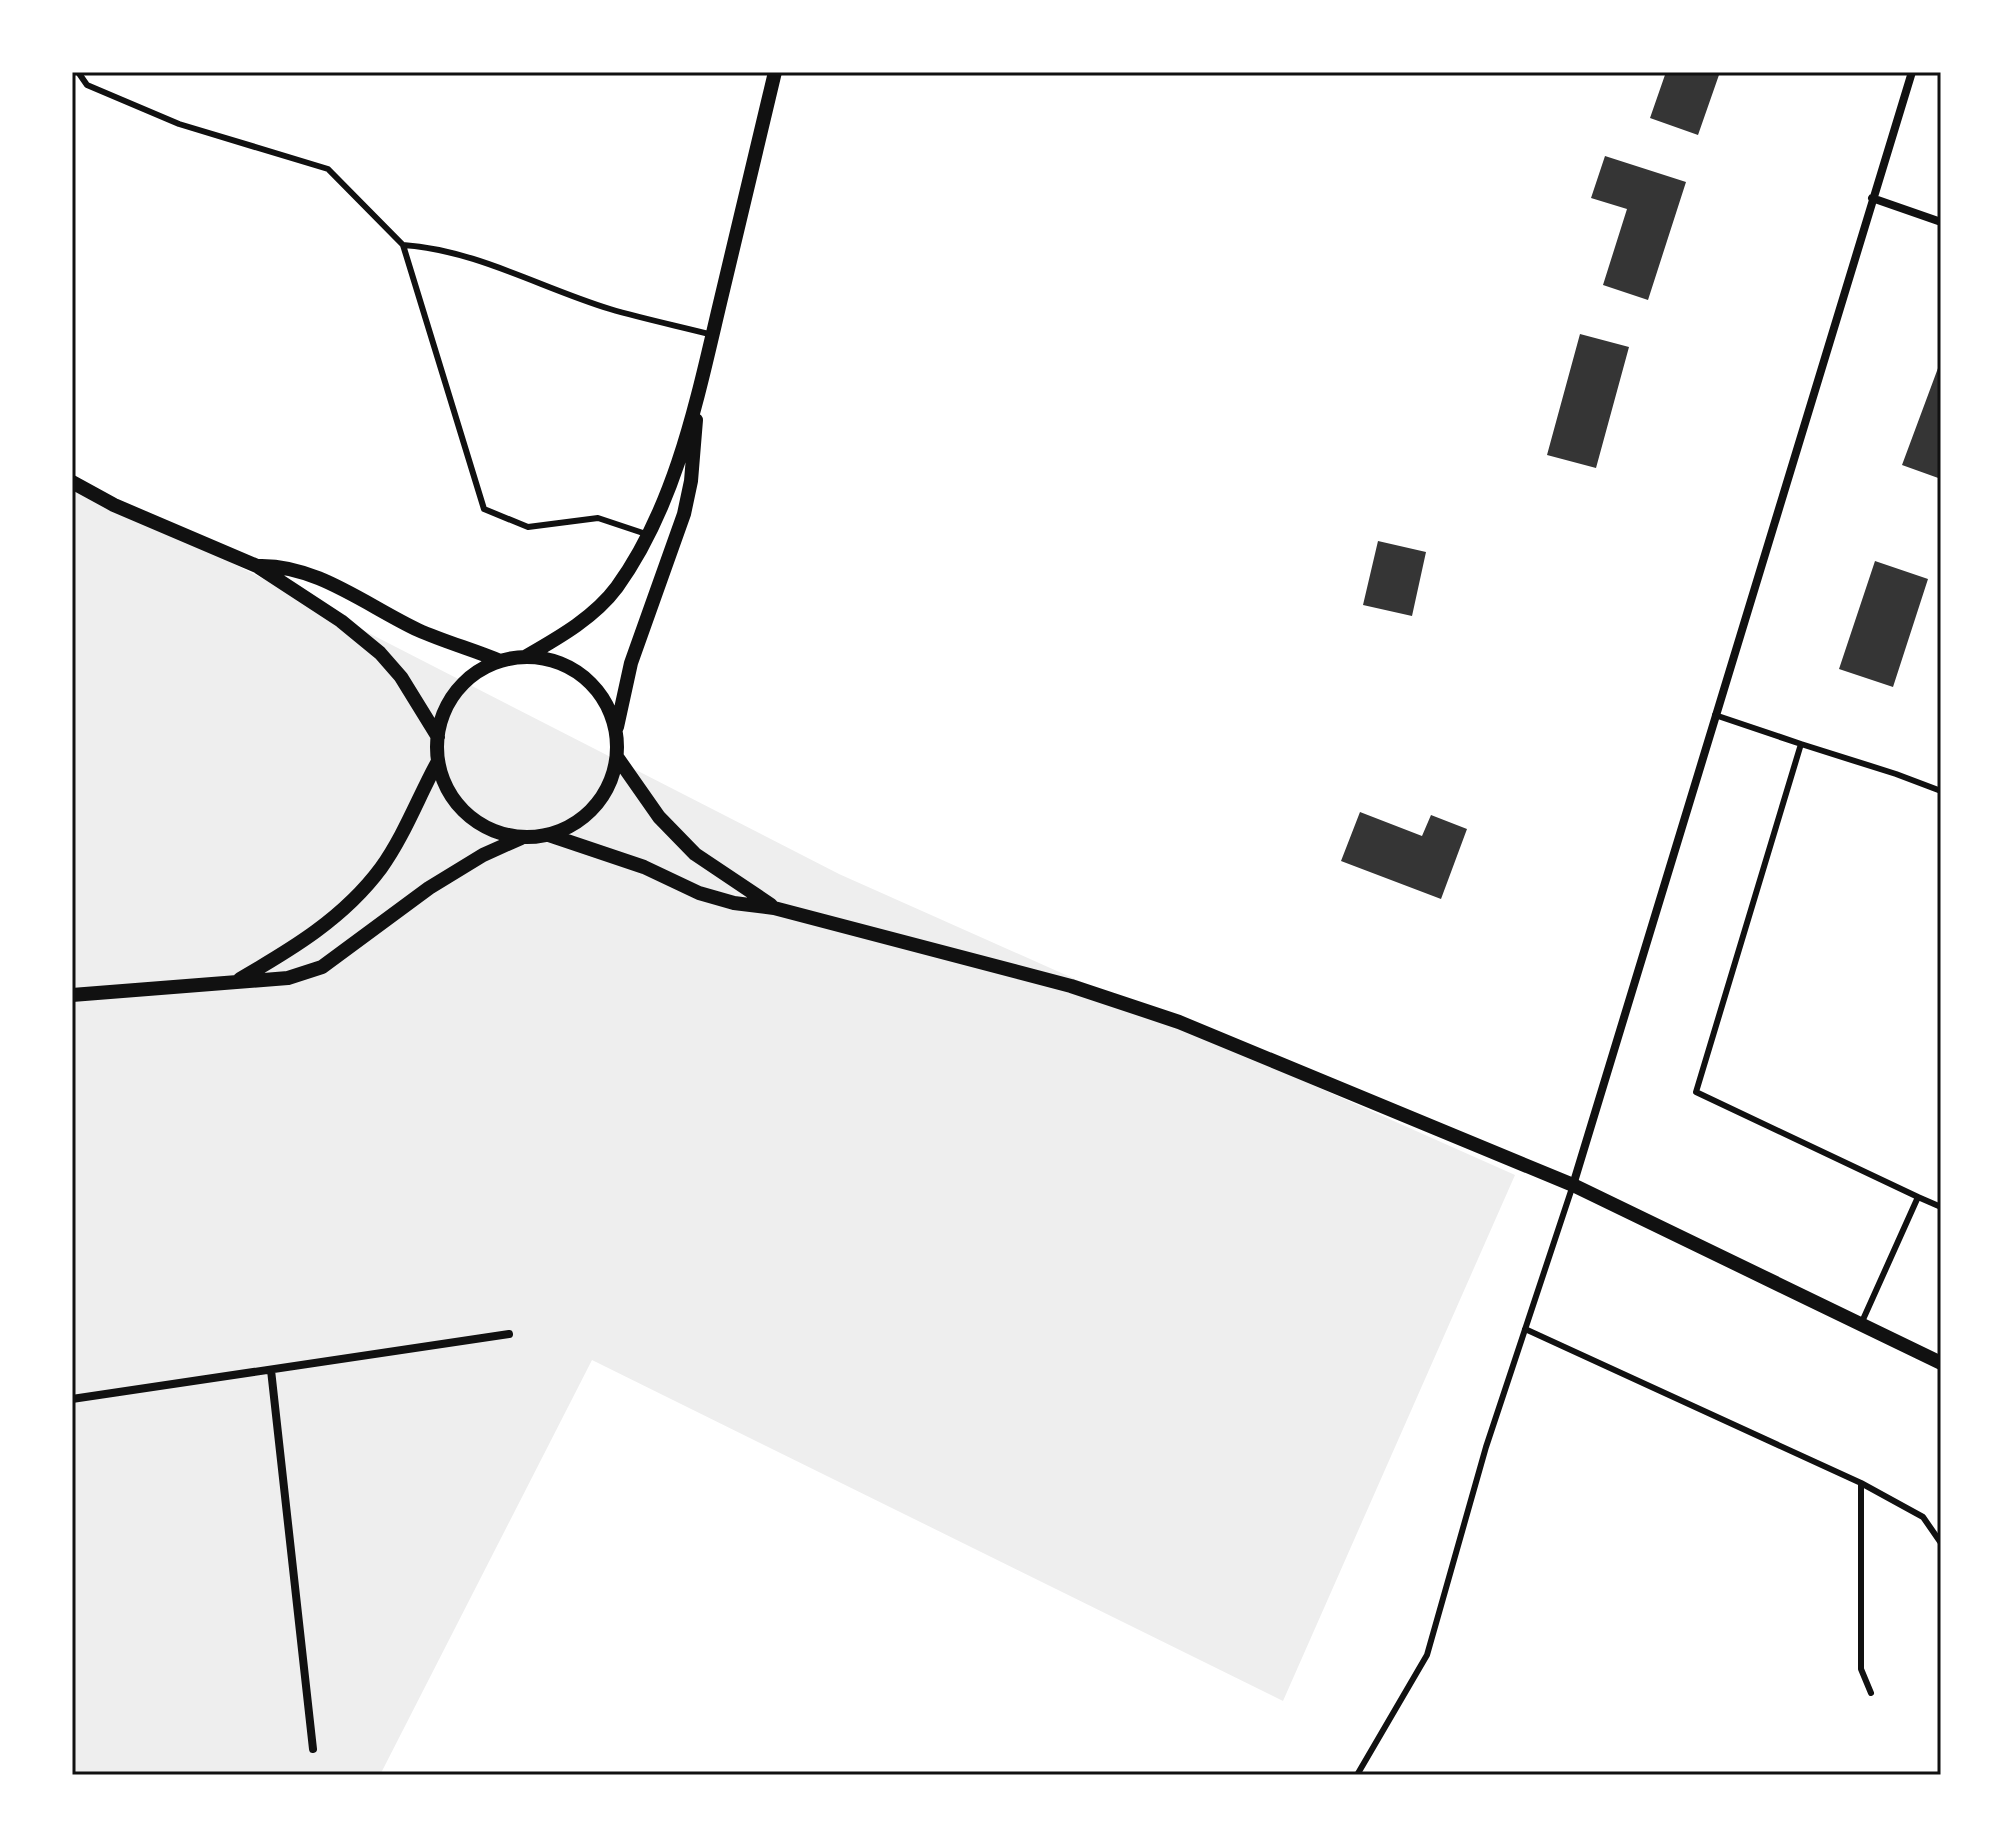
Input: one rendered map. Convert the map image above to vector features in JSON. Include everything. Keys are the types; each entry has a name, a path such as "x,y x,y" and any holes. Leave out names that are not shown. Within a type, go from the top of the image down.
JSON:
{"street":[{"path":"525,657 583,621 615,590 649,536 673,475 697,399 775,72"},
{"path":"1573,1185 1912,72"},
{"path":"1872,198 1941,222"},
{"path":"437,763 454,801 484,827 522,837 549,835 580,821 596,807 616,771 616,729 631,663 684,514 691,481 697,399"},
{"path":"72,482 114,505 257,566 341,621 380,653 401,677 438,737"},
{"path":"257,566 278,565 324,581 419,630 500,661"},
{"path":"238,981 295,947 339,914 381,868 437,763 438,737 446,707 456,691 478,671 500,661 525,657 556,662 584,676 599,691 616,729"},
{"path":"617,757 659,817 695,854 774,908"},
{"path":"549,835 644,867 699,893 734,903 774,908 1071,986 1179,1022 1573,1185 1941,1363"},
{"path":"72,995 288,978 322,967 429,888 483,855 522,837"},
{"path":"72,1399 509,1334"},
{"path":"271,1370 313,1749"}],"lane":[{"path":"78,72 87,85 179,124 328,169 403,245 484,509 528,527 598,518 649,536"},
{"path":"403,245 430,247 482,262 609,309 713,335"},
{"path":"1715,715 1941,791"},
{"path":"1801,744 1696,1092 1941,1207"},
{"path":"1357,1775 1427,1655 1486,1447 1573,1185"},
{"path":"1861,1324 1918,1197"},
{"path":"1525,1329 1861,1483 1923,1517 1941,1543"},
{"path":"1861,1483 1861,1669 1871,1693"}],"shaded area":[{"path":"72,481 839,874 1515,1175 1283,1701 592,1360 380,1775 72,1775"}],"building":[{"path":"1666,72 1720,72 1698,135 1650,118"},
{"path":"1605,156 1686,182 1648,300 1603,285 1627,209 1591,198"},
{"path":"1580,334 1629,347 1596,468 1547,455"},
{"path":"1941,360 1941,479 1902,465"},
{"path":"1378,541 1426,552 1412,616 1363,605"},
{"path":"1875,561 1928,579 1893,687 1839,669"},
{"path":"1360,812 1422,836 1431,815 1467,829 1441,899 1341,861"}]}
